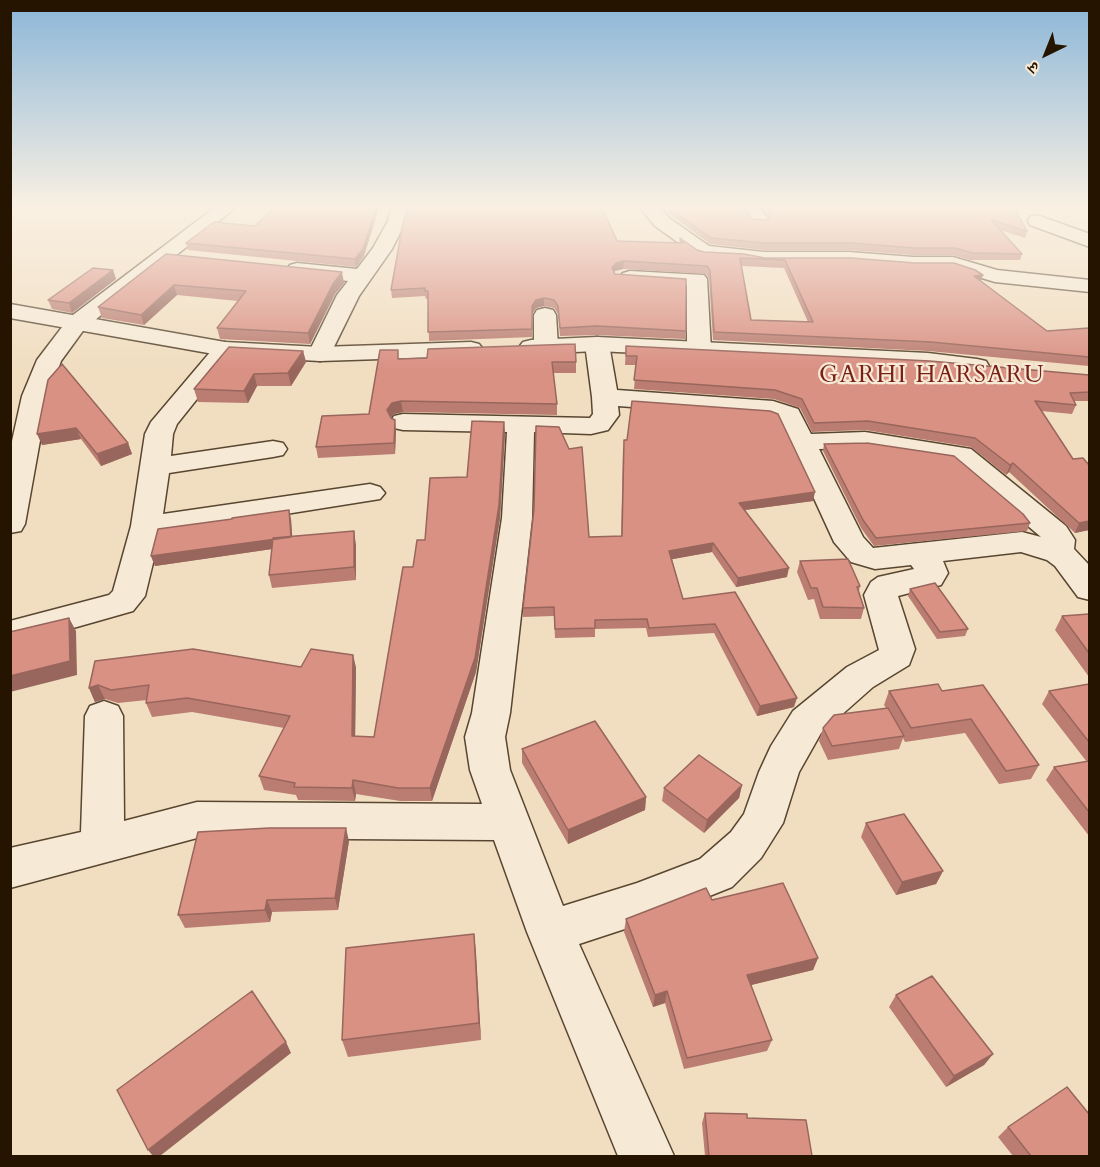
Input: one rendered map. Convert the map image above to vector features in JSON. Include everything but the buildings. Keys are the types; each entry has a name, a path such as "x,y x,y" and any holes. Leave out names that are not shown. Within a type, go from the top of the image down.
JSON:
{"street":[{"path":"10,524 35,396 50,360 77,323 160,259"},
{"path":"320,354 348,295 375,259"},
{"path":"699,349 696,279 702,259"},
{"path":"868,259 952,263 995,276 1089,286"},
{"path":"282,268 364,276"},
{"path":"623,277 696,279"},
{"path":"10,311 225,349 320,354 597,344 928,360 998,368"},
{"path":"545,315 546,346"},
{"path":"403,422 591,426 599,424 606,415 597,344"},
{"path":"10,634 121,603 128,596 146,526 159,434 164,422 225,349"},
{"path":"604,397 772,410 792,419 801,443 856,550 875,559 1022,542 1049,548 1058,553 1066,559 1089,589"},
{"path":"521,424 517,518 491,713 485,737 490,770 550,932 646,1156"},
{"path":"801,443 865,440 961,455 1054,533 1059,540 1058,553"},
{"path":"156,467 273,449"},
{"path":"146,526 370,493"},
{"path":"550,932 637,904 716,873 746,845 762,823 779,772 791,746 807,722 860,677 896,656 897,649 880,595 890,585 929,577 932,573 930,567 919,554"},
{"path":"102,846 104,716"},
{"path":"10,868 197,820 510,822"}],"district":[{"name":"GARHI HARSARU","path":"932,376"}]}
